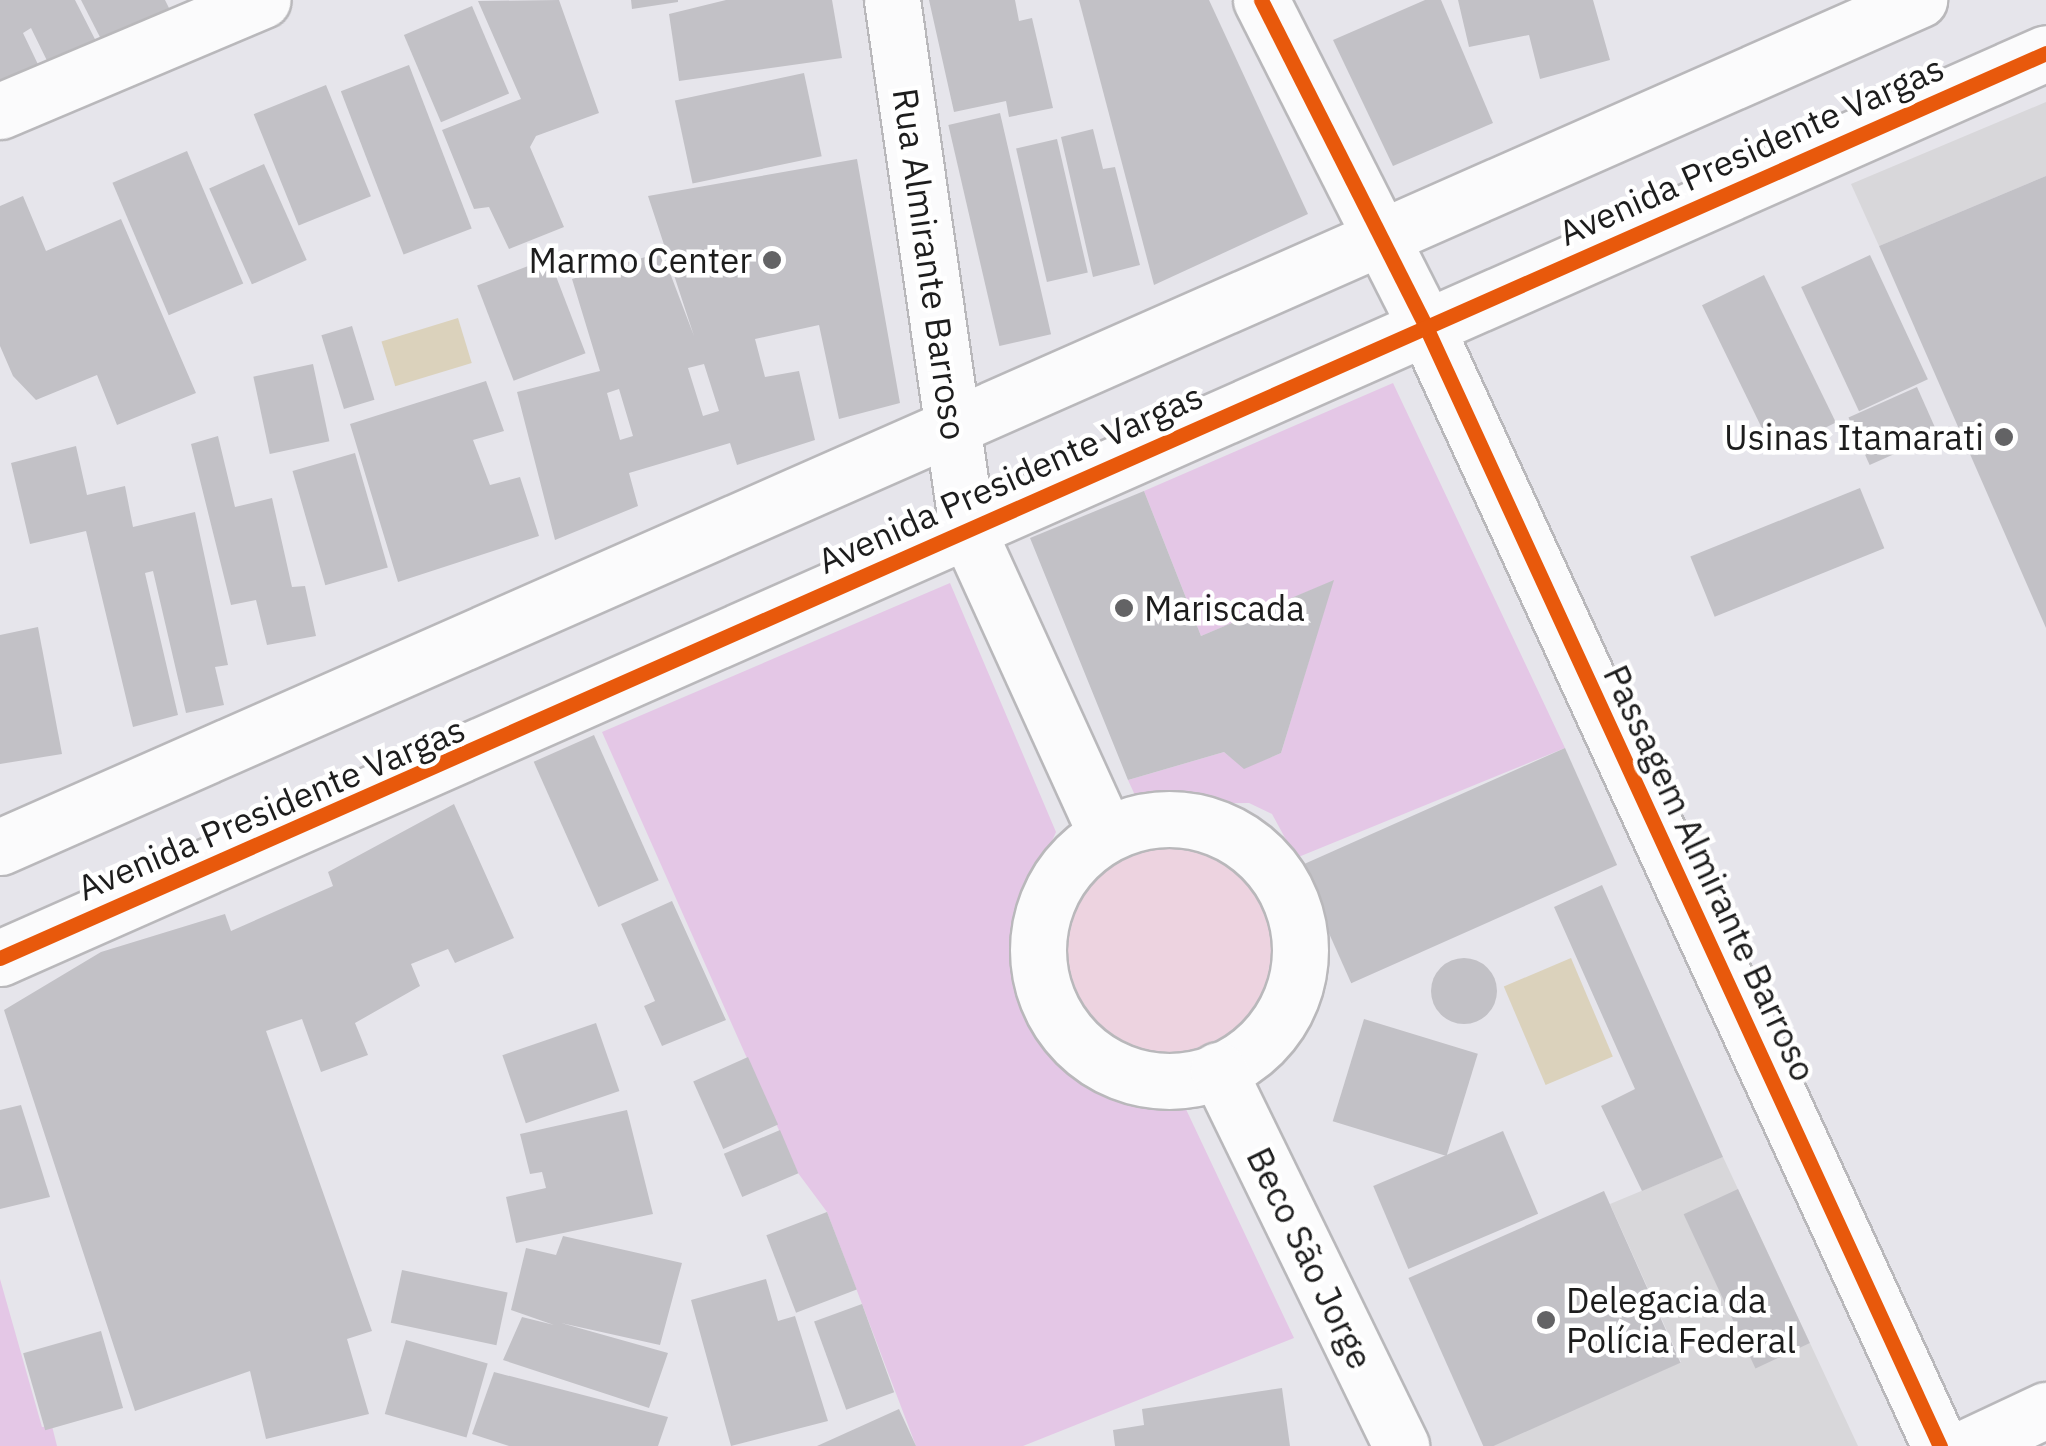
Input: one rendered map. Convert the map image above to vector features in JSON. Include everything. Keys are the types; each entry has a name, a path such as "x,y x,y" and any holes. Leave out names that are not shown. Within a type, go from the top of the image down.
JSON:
{"street":[{"path":"0,111 262,0"},
{"name":"Rua Almirante Barroso","path":"892,0 967,529"},
{"path":"1261,0 1425,325"},
{"name":"Avenida Presidente Vargas","path":"0,847 1919,0"},
{"name":"Avenida Presidente Vargas","path":"0,958 2046,53"},
{"name":"Passagem Almirante Barroso","path":"1425,325 1940,1446"},
{"path":"967,529 1106,834"},
{"path":"1158,820 1225,830 1284,885 1301,964 1290,1003 1268,1038 1218,1070 1156,1080 1116,1070 1054,1015 1038,934 1049,895 1106,834 1158,820"},
{"name":"Beco São Jorge","path":"1218,1070 1401,1446"},
{"path":"1968,1446 2046,1410"}],"shaded area":[{"path":"2046,102 2046,176 1879,246 1851,184"},
{"path":"458,318 472,363 395,386 381,341"},
{"path":"1393,383 1565,748 1296,858 1272,814 1249,803 1139,804 1128,780 1224,752 1244,768 1281,753 1333,581 1201,636 1144,491"},
{"path":"950,583 1056,832 1024,905 1027,971 1048,1034 1069,1072 1184,1105 1294,1338 1023,1446 916,1446 827,1212 798,1173 602,732"},
{"path":"1169,838 1210,846 1245,869 1268,904 1276,945 1268,986 1245,1021 1210,1044 1169,1052 1128,1044 1093,1021 1070,986 1062,945 1070,904 1093,869 1128,846"},
{"path":"1571,958 1613,1056 1546,1085 1504,987"},
{"path":"1723,1157 1858,1446 1490,1446 1681,1362 1610,1204"},
{"path":"0,1279 42,1427 52,1426 57,1446 0,1446"}],"building":[{"path":"0,0 75,0 102,53 55,77 31,28 23,33 45,79 0,100"},
{"path":"81,0 165,0 172,14 106,49"},
{"path":"559,0 599,113 536,136 530,147 564,227 509,249 489,207 474,209 442,130 521,99 478,1"},
{"path":"631,0 678,0 678,2 632,9"},
{"path":"726,0 832,0 842,58 679,81 669,14"},
{"path":"929,0 1015,0 1019,21 1032,18 1053,108 1009,117 1006,101 954,112"},
{"path":"1079,0 1209,0 1308,214 1154,285"},
{"path":"1425,0 1441,0 1493,123 1393,166 1333,40"},
{"path":"1458,0 1593,0 1610,60 1540,79 1529,35 1469,47"},
{"path":"472,6 509,93 441,122 404,35"},
{"path":"409,65 472,228 404,255 341,91"},
{"path":"804,73 822,156 693,184 675,100"},
{"path":"326,85 371,196 299,225 254,114"},
{"path":"1000,113 1051,334 999,346 948,125"},
{"path":"1093,129 1103,169 1115,167 1140,265 1093,277 1061,137"},
{"path":"1057,139 1088,272 1047,282 1016,148"},
{"path":"187,151 243,284 169,315 112,183"},
{"path":"857,159 900,403 839,419 819,325 755,339 765,377 799,371 815,440 737,465 730,443 629,473 638,506 555,540 517,392 600,371 572,279 662,252 694,336 648,196","holes":["704,364 719,411 703,416 688,368","619,389 633,436 620,440 607,393"]},
{"path":"264,164 307,260 252,284 209,188"},
{"name":"Usinas Itamarati","path":"2046,176 2046,628 1879,246"},
{"path":"23,196 46,251 121,219 196,393 117,425 97,375 36,400 13,376 0,346 0,206"},
{"path":"1870,255 1928,379 1859,411 1801,287"},
{"path":"549,258 586,353 514,381 477,286"},
{"path":"1764,275 1836,422 1774,453 1702,305"},
{"path":"352,326 375,400 344,409 321,335"},
{"path":"313,364 329,441 270,454 253,377"},
{"path":"486,381 504,431 473,440 490,485 520,477 539,536 398,582 350,424"},
{"path":"1917,387 1938,435 1870,465 1848,418"},
{"path":"218,436 235,507 272,498 292,587 305,586 316,636 267,645 256,600 231,605 191,444"},
{"path":"76,446 87,495 125,486 133,527 195,512 228,665 215,667 224,705 186,713 153,571 145,573 178,715 133,727 86,531 30,544 11,463"},
{"path":"355,453 388,567 325,585 293,471"},
{"path":"1860,488 1884,548 1715,617 1690,557"},
{"name":"Mariscada","path":"1144,491 1201,636 1334,580 1281,753 1244,769 1224,752 1128,780 1030,538"},
{"path":"38,627 62,754 0,764 0,635"},
{"path":"594,735 659,880 598,907 534,762"},
{"path":"1565,748 1617,865 1351,983 1299,866"},
{"path":"454,804 514,938 455,963 448,949 411,964 420,986 355,1023 368,1055 321,1072 302,1019 266,1031 372,1331 347,1339 369,1414 266,1439 250,1371 135,1411 4,1010 101,952 225,914 231,931 333,886 328,872"},
{"path":"1602,885 1723,1157 1642,1191 1601,1106 1635,1089 1554,907"},
{"path":"672,901 726,1020 662,1046 644,1006 655,1001 621,924"},
{"path":"1464,958 1477,960 1487,968 1495,978 1495,1004 1487,1014 1477,1022 1464,1024 1451,1022 1441,1014 1433,1004 1431,991 1433,978 1441,968 1451,960"},
{"path":"1364,1019 1478,1054 1447,1156 1333,1121"},
{"path":"596,1023 619,1091 526,1123 502,1055"},
{"path":"748,1057 778,1125 723,1149 693,1081"},
{"path":"21,1105 50,1197 0,1209 0,1110"},
{"path":"627,1110 653,1214 516,1243 506,1197 546,1188 542,1172 530,1174 520,1134"},
{"path":"780,1130 798,1173 742,1197 724,1154"},
{"path":"1503,1131 1538,1214 1408,1269 1373,1186"},
{"path":"1738,1189 1810,1343 1755,1368 1684,1214"},
{"name":"Delegacia da Polícia Federal","path":"1604,1191 1680,1363 1493,1446 1483,1446 1409,1278"},
{"path":"827,1212 857,1289 796,1313 766,1235"},
{"path":"563,1236 682,1263 660,1345 561,1323 668,1353 649,1408 503,1360 522,1317 554,1325 511,1310 526,1248 556,1255"},
{"path":"402,1270 508,1292 496,1345 391,1323"},
{"path":"766,1279 778,1321 795,1316 828,1421 731,1446 691,1300"},
{"path":"862,1304 894,1392 846,1410 814,1321"},
{"path":"101,1331 123,1408 45,1430 23,1353"},
{"path":"406,1340 488,1363 466,1437 385,1414"},
{"path":"494,1372 668,1417 658,1446 509,1446 472,1434"},
{"path":"1282,1388 1290,1446 1115,1446 1113,1430 1144,1425 1142,1409"},
{"path":"899,1409 916,1446 817,1446"}],"cycle path":[{"path":"1261,0 1425,325 1940,1446"},
{"path":"0,958 2046,53"}],"place":[{"name":"Marmo Center","path":"772,260"},
{"name":"Usinas Itamarati","path":"2004,437"},
{"name":"Mariscada","path":"1124,608"},
{"name":"Delegacia da Polícia Federal","path":"1546,1320"}]}
